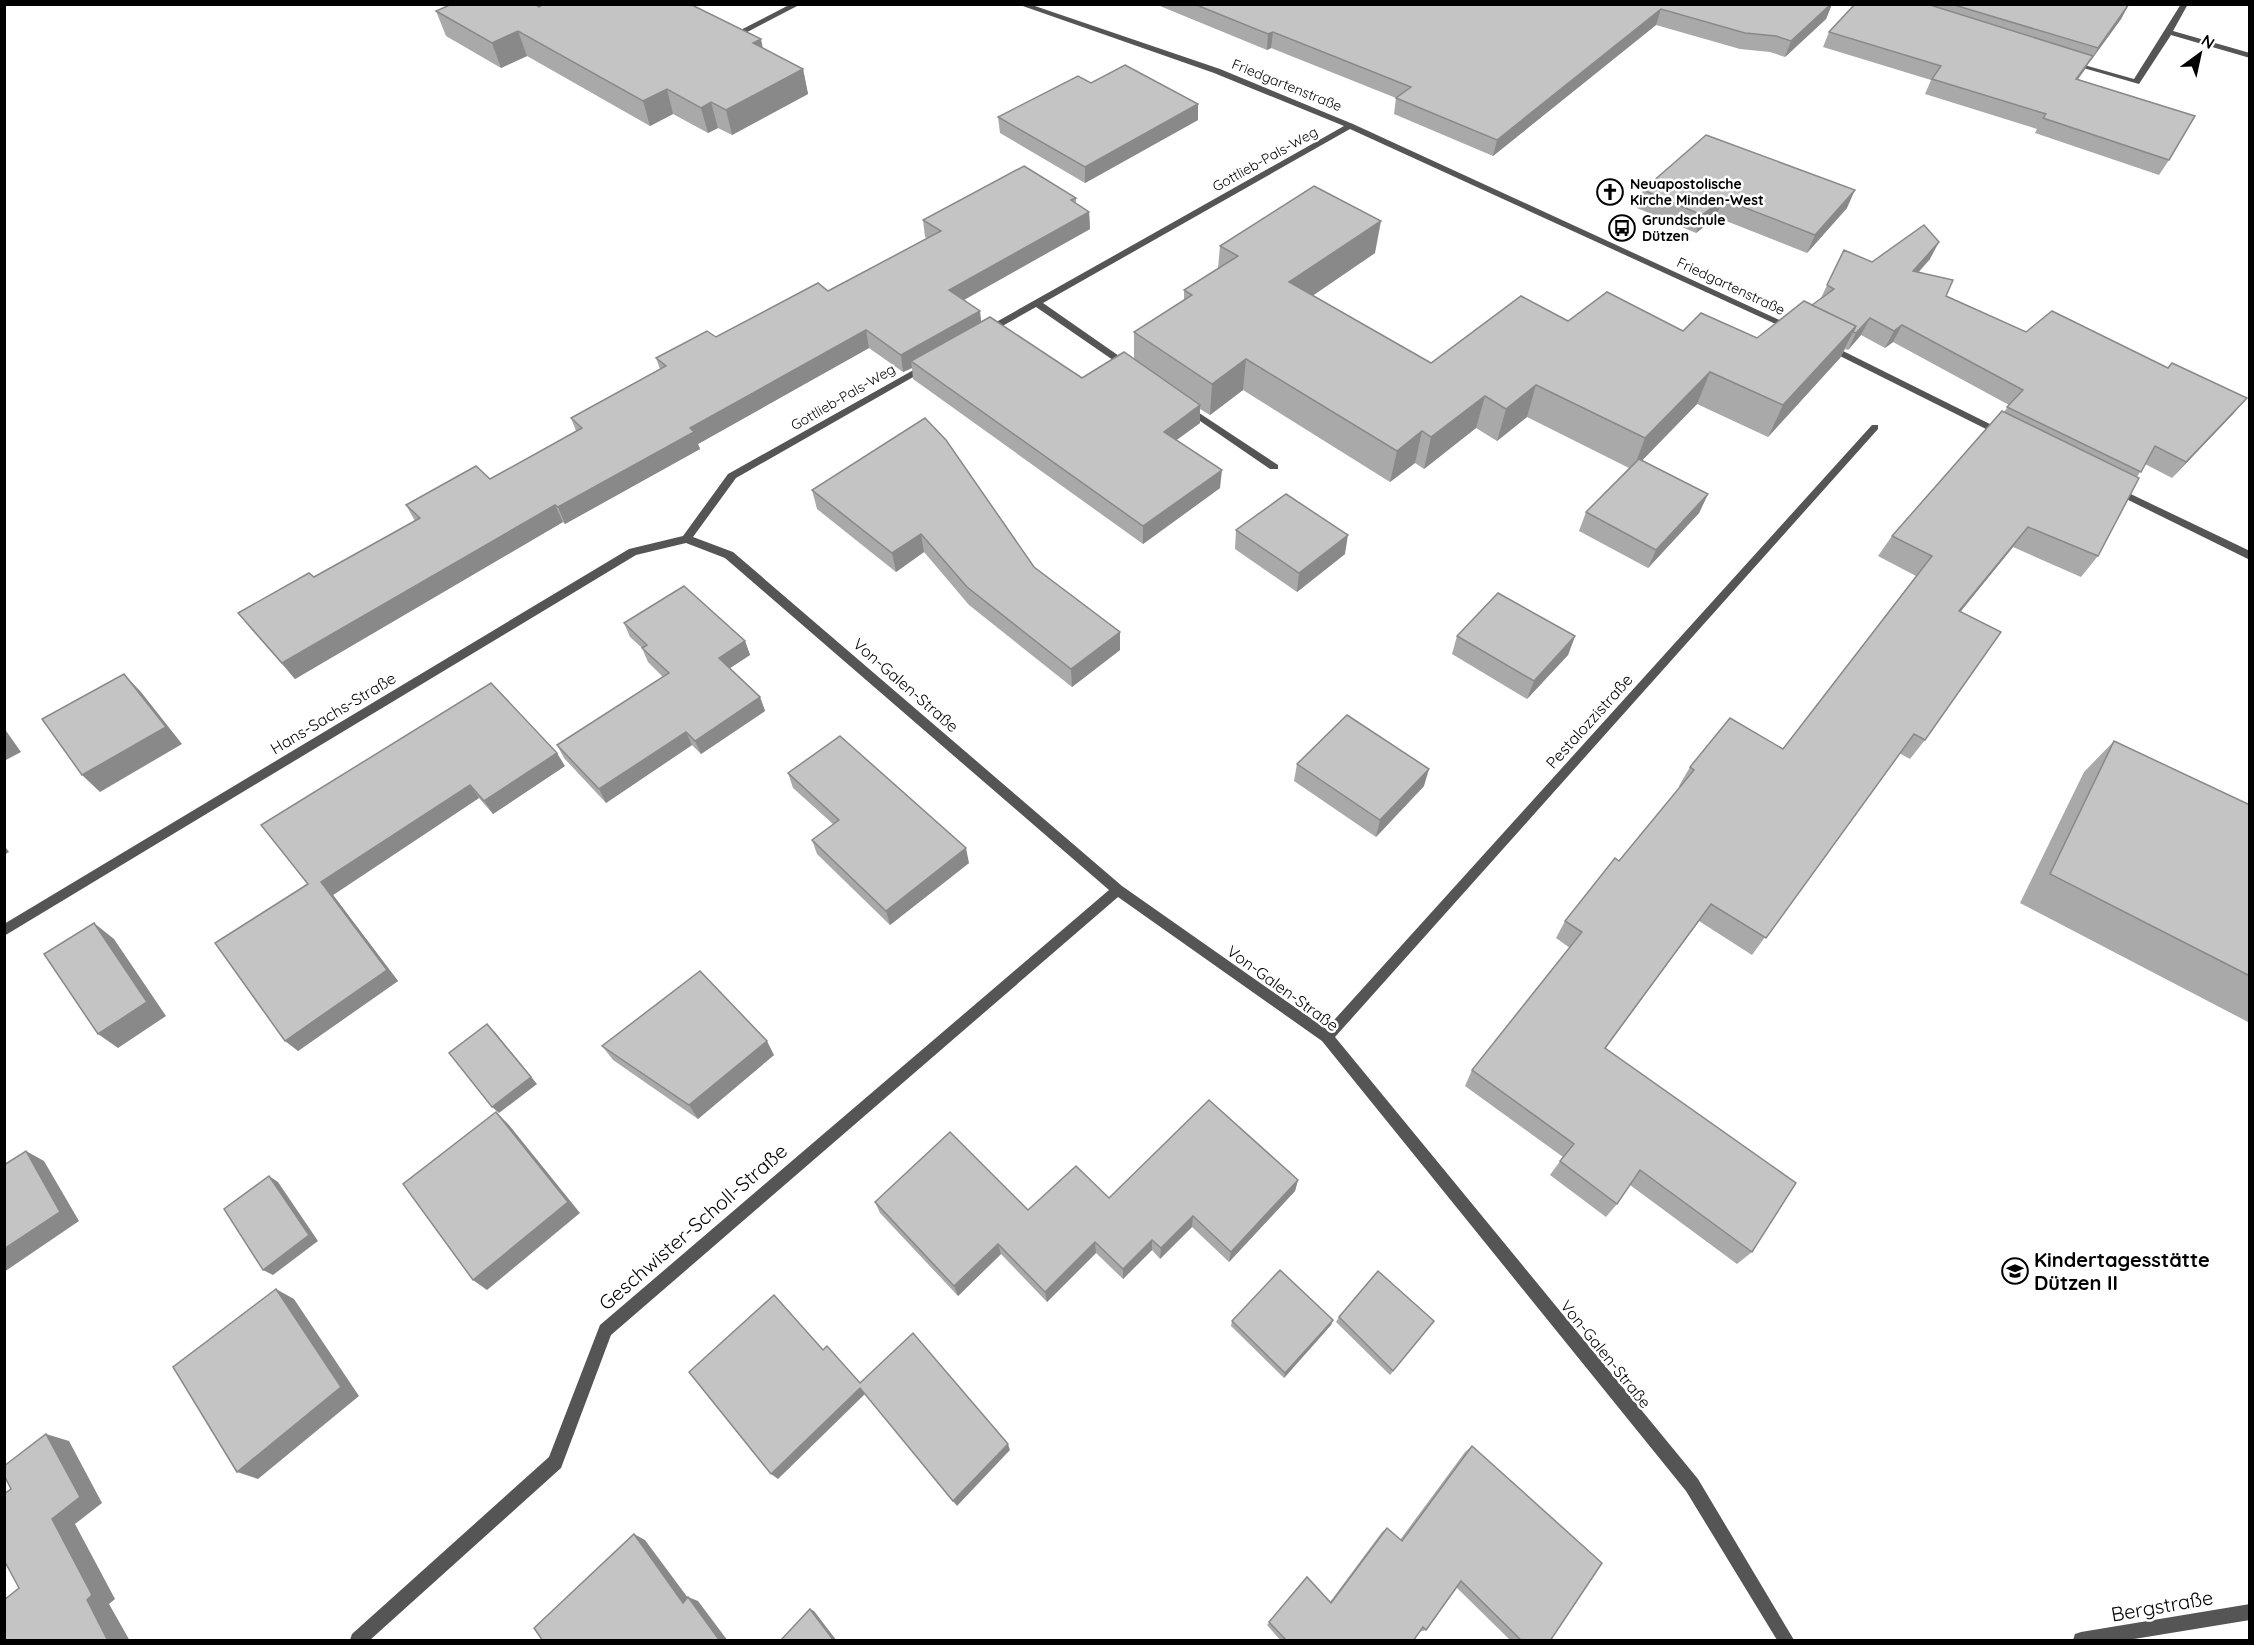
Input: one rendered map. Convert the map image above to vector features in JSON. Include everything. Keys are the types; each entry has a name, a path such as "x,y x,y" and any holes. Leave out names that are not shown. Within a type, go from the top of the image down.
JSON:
{"street":[{"path":"726,39 798,4"},
{"name":"Friedgartenstraße","path":"1020,4 1217,71 1350,126 1810,337 2014,439"},
{"path":"2057,59 2136,82 2185,4"},
{"path":"2169,32 2250,56"},
{"name":"Gottlieb-Pals-Weg","path":"975,338 1350,126"},
{"path":"1036,303 1141,375"},
{"name":"Gottlieb-Pals-Weg","path":"686,539 732,476 934,361"},
{"path":"1179,402 1274,467"},
{"name":"Pestalozzistraße","path":"1327,1037 1875,427"},
{"path":"2110,487 2250,556"},
{"name":"Von-Galen-Straße","path":"686,539 729,555 1118,890 1327,1037 1692,1485 1786,1641"},
{"name":"Hans-Sachs-Straße","path":"4,931 633,552 686,539"},
{"name":"Geschwister-Scholl-Straße","path":"358,1641 555,1462 605,1330 1118,890"},
{"name":"Bergstraße","path":"2081,1641 2250,1612"}],"building":[{"path":"452,4 535,4 539,7 543,4 690,4 761,39 753,43 803,69 726,110 711,102 701,108 667,89 643,101 518,31 492,43 436,11"},
{"path":"1194,4 1831,4 1791,41 1776,36 1745,33 1661,9 1497,140 1396,98 1411,87 1273,32 1268,34"},
{"path":"1855,4 1927,4 2093,56 2076,79 2195,116 2169,160 2043,118 2046,114 1932,79 1941,66 1829,32"},
{"path":"1951,4 2129,4 2098,48"},
{"path":"1125,65 1198,104 1085,167 998,117 1078,76 1091,83"},
{"path":"1706,135 1855,190 1815,235 1723,199 1702,215 1643,190"},
{"path":"1024,166 1076,198 1071,200 1089,212 949,290 980,311 901,355 866,330 690,428 694,432 558,507 555,505 282,663 238,613 309,573 314,577 420,518 406,505 476,466 490,479 582,428 571,418 666,366 656,358 707,331 716,337 818,283 828,291 941,231 923,220"},
{"path":"1314,186 1381,221 1289,282 1431,363 1521,296 1568,321 1607,292 1683,331 1701,313 1757,338 1804,301 1856,326 1783,405 1710,372 1645,438 1536,385 1506,409 1485,396 1431,437 1422,431 1397,451 1246,359 1212,384 1134,332 1192,295 1184,290 1238,256 1220,246"},
{"path":"1924,225 1939,242 1913,271 1953,280 1946,296 2026,332 2052,311 2168,368 2172,363 2247,398 2186,462 2155,446 2141,472 2007,407 2023,390 1902,325 1894,331 1870,318 1856,333 1853,332 1856,326 1812,305 1834,289 1827,285 1844,250 1872,262"},
{"path":"990,317 1082,378 1124,352 1200,405 1164,432 1222,470 1143,526 911,361"},
{"path":"2002,411 2139,478 2098,556 2028,527 1959,611 2001,632 1925,740 1914,734 1766,938 1711,904 1605,1048 1796,1183 1752,1252 1640,1170 1617,1204 1560,1161 1574,1144 1472,1070 1582,932 1565,921 1615,858 1619,861 1694,770 1690,767 1730,718 1783,749 1932,556 1892,536"},
{"path":"925,418 946,440 1034,567 1120,632 1071,669 967,587 921,534 892,553 812,490"},
{"path":"1639,459 1708,494 1656,550 1586,512"},
{"path":"1286,494 1348,535 1299,573 1236,530"},
{"path":"684,586 745,641 719,658 760,697 695,741 686,732 599,789 557,745 669,673 642,648 647,645 624,623"},
{"path":"1498,593 1575,636 1534,681 1457,636"},
{"path":"124,674 166,727 82,775 42,719"},
{"path":"491,683 557,753 484,801 470,785 321,882 387,970 285,1041 215,943 308,884 261,825"},
{"path":"1347,715 1429,769 1380,820 1297,764"},
{"path":"840,736 966,848 886,911 812,840 839,820 788,773"},
{"path":"2114,741 2250,805 2250,976 2050,874"},
{"path":"94,923 147,1002 98,1034 44,954"},
{"path":"700,971 767,1041 689,1105 602,1046"},
{"path":"487,1024 531,1077 492,1107 449,1053"},
{"path":"1209,1100 1298,1180 1231,1252 1193,1216 1161,1248 1152,1240 1123,1269 1095,1242 1045,1292 998,1244 954,1286 875,1202 950,1132 1028,1210 1076,1166 1109,1198"},
{"path":"496,1112 568,1202 473,1280 403,1184"},
{"path":"26,1151 60,1212 4,1249 4,1165"},
{"path":"269,1176 309,1235 263,1270 224,1209"},
{"path":"1280,1270 1333,1320 1285,1373 1232,1321"},
{"path":"1378,1271 1434,1321 1393,1371 1339,1317"},
{"path":"276,1289 341,1387 237,1472 173,1367"},
{"path":"774,1295 823,1350 827,1346 860,1383 913,1333 1008,1444 953,1501 860,1388 771,1474 689,1372"},
{"path":"46,1434 80,1497 52,1519 92,1595 87,1600 108,1641 4,1641 4,1600 19,1588 4,1560 4,1494 11,1489 4,1475 4,1466"},
{"path":"1472,1446 1602,1563 1550,1641 1522,1641 1461,1581 1426,1630 1423,1627 1413,1641 1287,1641 1269,1622 1307,1577 1331,1603 1387,1528 1402,1541"},
{"path":"634,1534 683,1603 688,1597 720,1641 543,1641 534,1628"},
{"path":"810,1609 834,1641 780,1641"}],"place":[{"name":"Neuapostolische Kirche Minden-West","path":"1610,192"},
{"name":"Grundschule Dützen","path":"1622,228"},
{"name":"Kindertagesstätte Dützen II","path":"2015,1271"}]}
